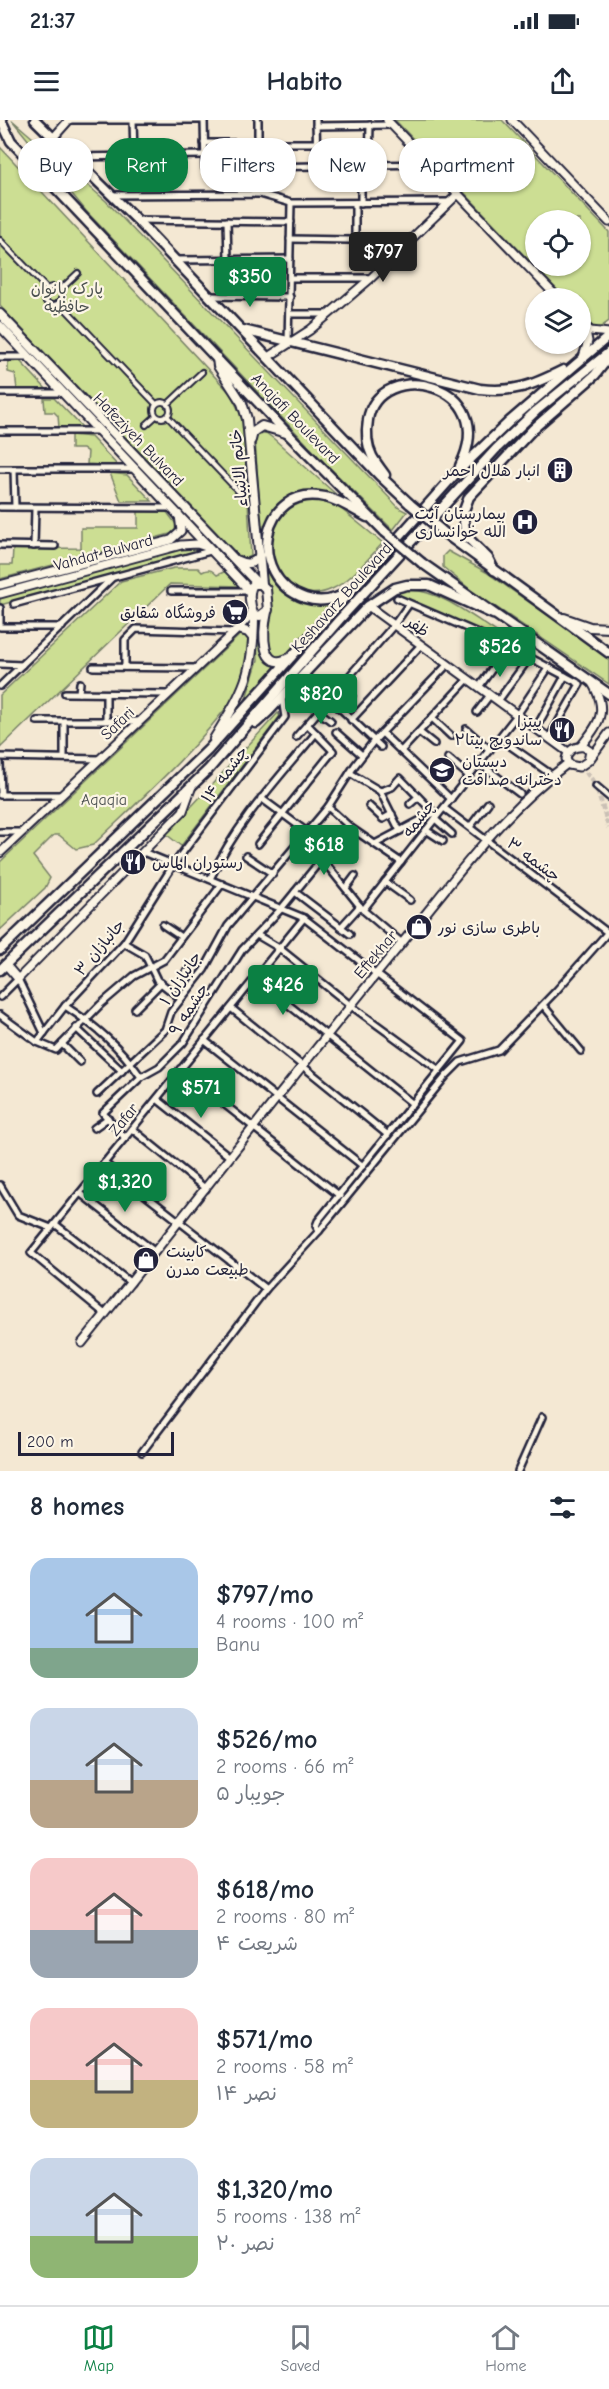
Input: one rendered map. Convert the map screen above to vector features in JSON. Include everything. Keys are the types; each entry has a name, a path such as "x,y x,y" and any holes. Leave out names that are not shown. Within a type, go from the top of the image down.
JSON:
{"main road":[{"name":"Anajafi Boulevard","path":"1,120 11,141 287,433 385,532 422,563 609,694"},
{"name":"Anajafi Boulevard","path":"36,120 53,138"},
{"path":"0,129 11,141"},
{"name":"Anajafi Boulevard","path":"93,177 410,504 447,535 609,653"},
{"name":"Hafeziyeh Bulvard","path":"0,314 260,584"},
{"name":"Hafeziyeh Bulvard","path":"0,326 214,550 250,591"},
{"path":"242,330 288,343 496,391 528,386 572,366"},
{"name":"Keshavarz Boulevard","path":"0,950 208,750 457,472 510,421 609,334"},
{"name":"Keshavarz Boulevard","path":"3,968 192,786 243,732 339,620 475,471 536,411 609,352"},
{"name":"خاتم الانبیاء","path":"217,357 218,366 242,402 247,419 260,555 260,584 266,589 265,645 269,657 278,662 294,655"},
{"path":"494,570 488,558 470,540 465,529 463,513 469,497 533,429 594,375 609,357"},
{"path":"398,492 372,456 366,435 369,413 374,403 381,395 400,386 412,384 434,387 446,393 461,407 469,425 470,436 466,454 457,472"},
{"path":"63,393 70,387"},
{"path":"250,445 253,432 262,426 287,433"},
{"path":"359,584 341,596 326,600 316,601 297,595 279,581 273,572 267,554 268,532 272,520 285,506 294,500 317,495 339,502 374,521"},
{"path":"236,561 244,564 250,563 257,560 260,555"},
{"path":"208,750 247,680 252,662 254,640 250,591 252,585 260,584"},
{"path":"243,732 282,698 368,606 394,588 421,584 437,587 493,614"},
{"path":"253,614 262,616 267,612"},
{"path":"554,614 590,627 609,628"},
{"path":"236,630 248,632 254,640"}],"street":[{"path":"53,138 69,120 204,120 204,138"},
{"path":"133,120 134,138"},
{"path":"258,120 258,138"},
{"path":"512,120 609,222"},
{"path":"316,123 370,125 389,122 404,138"},
{"path":"370,125 370,138"},
{"path":"355,240 359,192"},
{"path":"111,195 260,194 291,203 448,202"},
{"path":"268,357 330,314 458,194 548,288"},
{"path":"288,343 291,203"},
{"path":"137,220 291,222"},
{"path":"227,221 228,259"},
{"path":"290,239 409,241"},
{"path":"0,240 47,289"},
{"path":"176,260 290,259"},
{"path":"60,290 78,273"},
{"path":"290,278 371,278"},
{"path":"47,289 52,287 60,290"},
{"path":"47,289 44,298 48,303 54,304 62,297 60,290"},
{"path":"210,296 290,297"},
{"path":"59,302 156,405"},
{"path":"290,314 330,314"},
{"path":"591,330 597,333 609,334"},
{"path":"0,357 30,357"},
{"path":"167,405 202,372"},
{"path":"0,393 63,393"},
{"path":"156,416 154,410 156,405 162,402 169,410 167,416"},
{"path":"156,416 161,418 167,416"},
{"path":"146,425 156,416"},
{"path":"167,416 242,495"},
{"path":"0,431 100,431"},
{"path":"0,469 136,469"},
{"path":"14,469 15,507"},
{"path":"0,507 176,512"},
{"path":"34,546 35,508"},
{"name":"Vahdat Bulvard","path":"0,585 171,540 181,531 176,512"},
{"name":"Vahdat Bulvard","path":"0,594 181,545 197,544 214,550"},
{"path":"0,545 55,546"},
{"path":"14,604 214,550"},
{"path":"0,686 113,577"},
{"path":"171,591 250,591"},
{"path":"397,598 508,646 580,684 549,738"},
{"path":"296,737 394,625 409,604"},
{"name":"ظفر","path":"368,606 568,752"},
{"path":"0,608 0,627 62,627"},
{"name":"Safari","path":"0,853 253,614"},
{"path":"124,667 124,640 136,629 236,630"},
{"path":"508,646 519,632"},
{"path":"351,720 421,645"},
{"path":"360,651 366,656"},
{"path":"479,687 502,655"},
{"path":"498,701 530,657"},
{"path":"0,664 22,665"},
{"name":"جانبازان ۱","path":"98,1094 165,1030 171,1012 197,978 228,926 328,807 373,742 448,664"},
{"path":"93,667 194,668"},
{"name":"چشمه","path":"341,927 385,882 401,862 435,816 444,808 517,715 549,667"},
{"path":"304,674 373,742 381,747"},
{"path":"536,728 565,676"},
{"path":"401,751 468,679"},
{"path":"591,681 601,701 602,717 581,747 568,752 567,764 579,767 590,759 609,734"},
{"path":"79,693 80,683"},
{"path":"65,693 167,694"},
{"path":"106,694 106,721"},
{"path":"339,708 352,695"},
{"path":"477,712 490,695"},
{"name":"چشمه ۱۴","path":"174,864 285,717 282,698"},
{"path":"318,711 331,721"},
{"path":"432,718 452,736"},
{"path":"37,721 138,721"},
{"path":"64,721 64,758"},
{"path":"258,844 333,751 307,724"},
{"path":"466,729 490,750"},
{"path":"336,732 362,756"},
{"path":"419,732 434,744"},
{"path":"210,879 226,846 261,798 316,733"},
{"path":"382,733 451,799"},
{"path":"498,738 552,775"},
{"path":"581,747 590,751 590,759"},
{"path":"0,757 99,759"},
{"path":"448,758 469,776"},
{"path":"0,762 0,795 60,795"},
{"path":"479,763 520,794"},
{"name":"Eftekhar","path":"82,1343 350,1005 486,840 552,775 567,764"},
{"path":"350,773 380,791 400,831"},
{"path":"380,791 392,787 400,778 452,834"},
{"path":"0,997 183,811 192,786"},
{"path":"596,786 609,797"},
{"path":"410,804 418,796"},
{"path":"261,798 330,849"},
{"path":"470,827 488,803"},
{"path":"369,806 383,819 392,814"},
{"path":"328,807 351,828 401,862"},
{"name":"چشمه ۳","path":"444,808 608,932"},
{"path":"375,844 435,816"},
{"name":"چشمه ۹","path":"108,1118 102,1113 141,1077 159,1067 183,1043 242,950 351,828"},
{"path":"426,830 443,841"},
{"path":"0,832 22,832"},
{"path":"143,852 304,918 463,1041 318,1221 316,1226 319,1231"},
{"path":"246,856 273,874"},
{"path":"322,859 361,908 402,943"},
{"name":"جانبازان ۳","path":"37,1042 65,1006 124,944 174,864"},
{"path":"346,888 355,876"},
{"path":"385,882 410,900"},
{"path":"0,1015 37,1042 56,1050 76,1028 134,976 164,960 222,884"},
{"path":"295,892 350,934"},
{"name":"Zafar","path":"105,1314 31,1253 304,918"},
{"path":"163,925 182,937"},
{"path":"142,1452 266,1289 319,1231 446,1076 460,1062 499,1050 608,932"},
{"path":"256,935 279,948 350,1005 440,1070"},
{"path":"124,944 145,955 157,980 181,999"},
{"path":"3,968 18,979 44,1033"},
{"path":"186,972 197,978"},
{"path":"255,978 413,1104"},
{"path":"135,1010 161,983"},
{"path":"543,1005 581,1052"},
{"path":"65,1006 86,1019 117,1046 141,1077"},
{"path":"231,1008 388,1136"},
{"path":"76,1028 122,1071"},
{"path":"204,1040 363,1166"},
{"path":"62,1044 80,1062"},
{"path":"180,1070 340,1196"},
{"path":"157,1099 230,1157"},
{"path":"94,1128 108,1118 125,1138"},
{"path":"132,1129 206,1189"},
{"path":"104,1163 266,1289"},
{"path":"0,1185 18,1215 53,1226 130,1283"},
{"path":"80,1193 156,1252"},
{"path":"518,1471 542,1417"}],"green space":[{"path":"12,120 33,138 27,138"},
{"path":"395,120 502,120 519,138 412,138"},
{"name":"پارک بانوان حافظیه","path":"0,147 18,166 18,192 42,192 230,393 241,415 244,429 251,556 245,559 238,555 0,306"},
{"path":"535,155 588,210 525,210 525,256 464,192 535,192"},
{"path":"93,190 106,201 399,508 407,512 393,530 324,462 71,192 93,192"},
{"path":"591,213 609,232 609,321 598,329 591,325 591,288 555,288 544,276 591,276"},
{"path":"20,361 48,391 17,389 15,374 8,372 8,362"},
{"path":"44,398 54,398 83,428 59,427 58,416 54,412 45,412"},
{"path":"266,433 339,497 316,491 292,496 275,510 265,530 263,553 269,574 282,592 304,603 334,602 289,653 278,659 270,653 267,637 272,599 264,570 255,440 257,436"},
{"path":"71,435 91,437 118,466 87,464 88,452 83,449 71,449"},
{"path":"110,473 127,475 152,501 121,501"},
{"path":"314,500 335,504 383,543 339,585 332,589 311,593 294,588 281,576 273,559 271,540 277,522 291,508"},
{"path":"138,511 166,511 176,524 175,530 170,534 0,579 0,565 12,565 13,549 81,548 81,528 138,528"},
{"path":"195,546 196,551 186,556 0,605 0,597 184,547"},
{"path":"448,551 486,572 609,658 609,684 471,590 443,567 443,556"},
{"path":"174,568 198,568 202,572 210,570 217,575 226,571 240,586 170,584 0,748 0,695 121,581"},
{"path":"408,590 432,594 445,600 503,636 497,638 394,594"},
{"path":"263,619 261,642 263,653 269,663 281,666 243,708 258,660 256,622"},
{"name":"Aqaqia","path":"244,631 249,646 249,655 242,682 235,696 203,736 93,845 76,849 59,835 54,835 33,856 50,878 45,888 0,930 0,862"},
{"path":"278,713 280,716 181,846 166,834"}],"tunnel":[{"path":"582,766 596,786 609,828"}],"place":[{"name":"انبار هلال احمر","path":"560,470"},
{"name":"بیمارستان آیت الله خوانساری","path":"525,522"},
{"name":"فروشگاه شقایق","path":"235,612"},
{"name":"پیتزا ساندویچ بیتا۲","path":"562,730"},
{"name":"دبستان دخترانه صداقت","path":"442,770"},
{"name":"رستوران الماس","path":"133,862"},
{"name":"باطری سازی نور","path":"419,927"},
{"name":"کابینت طبیعت مدرن","path":"146,1260"}]}
